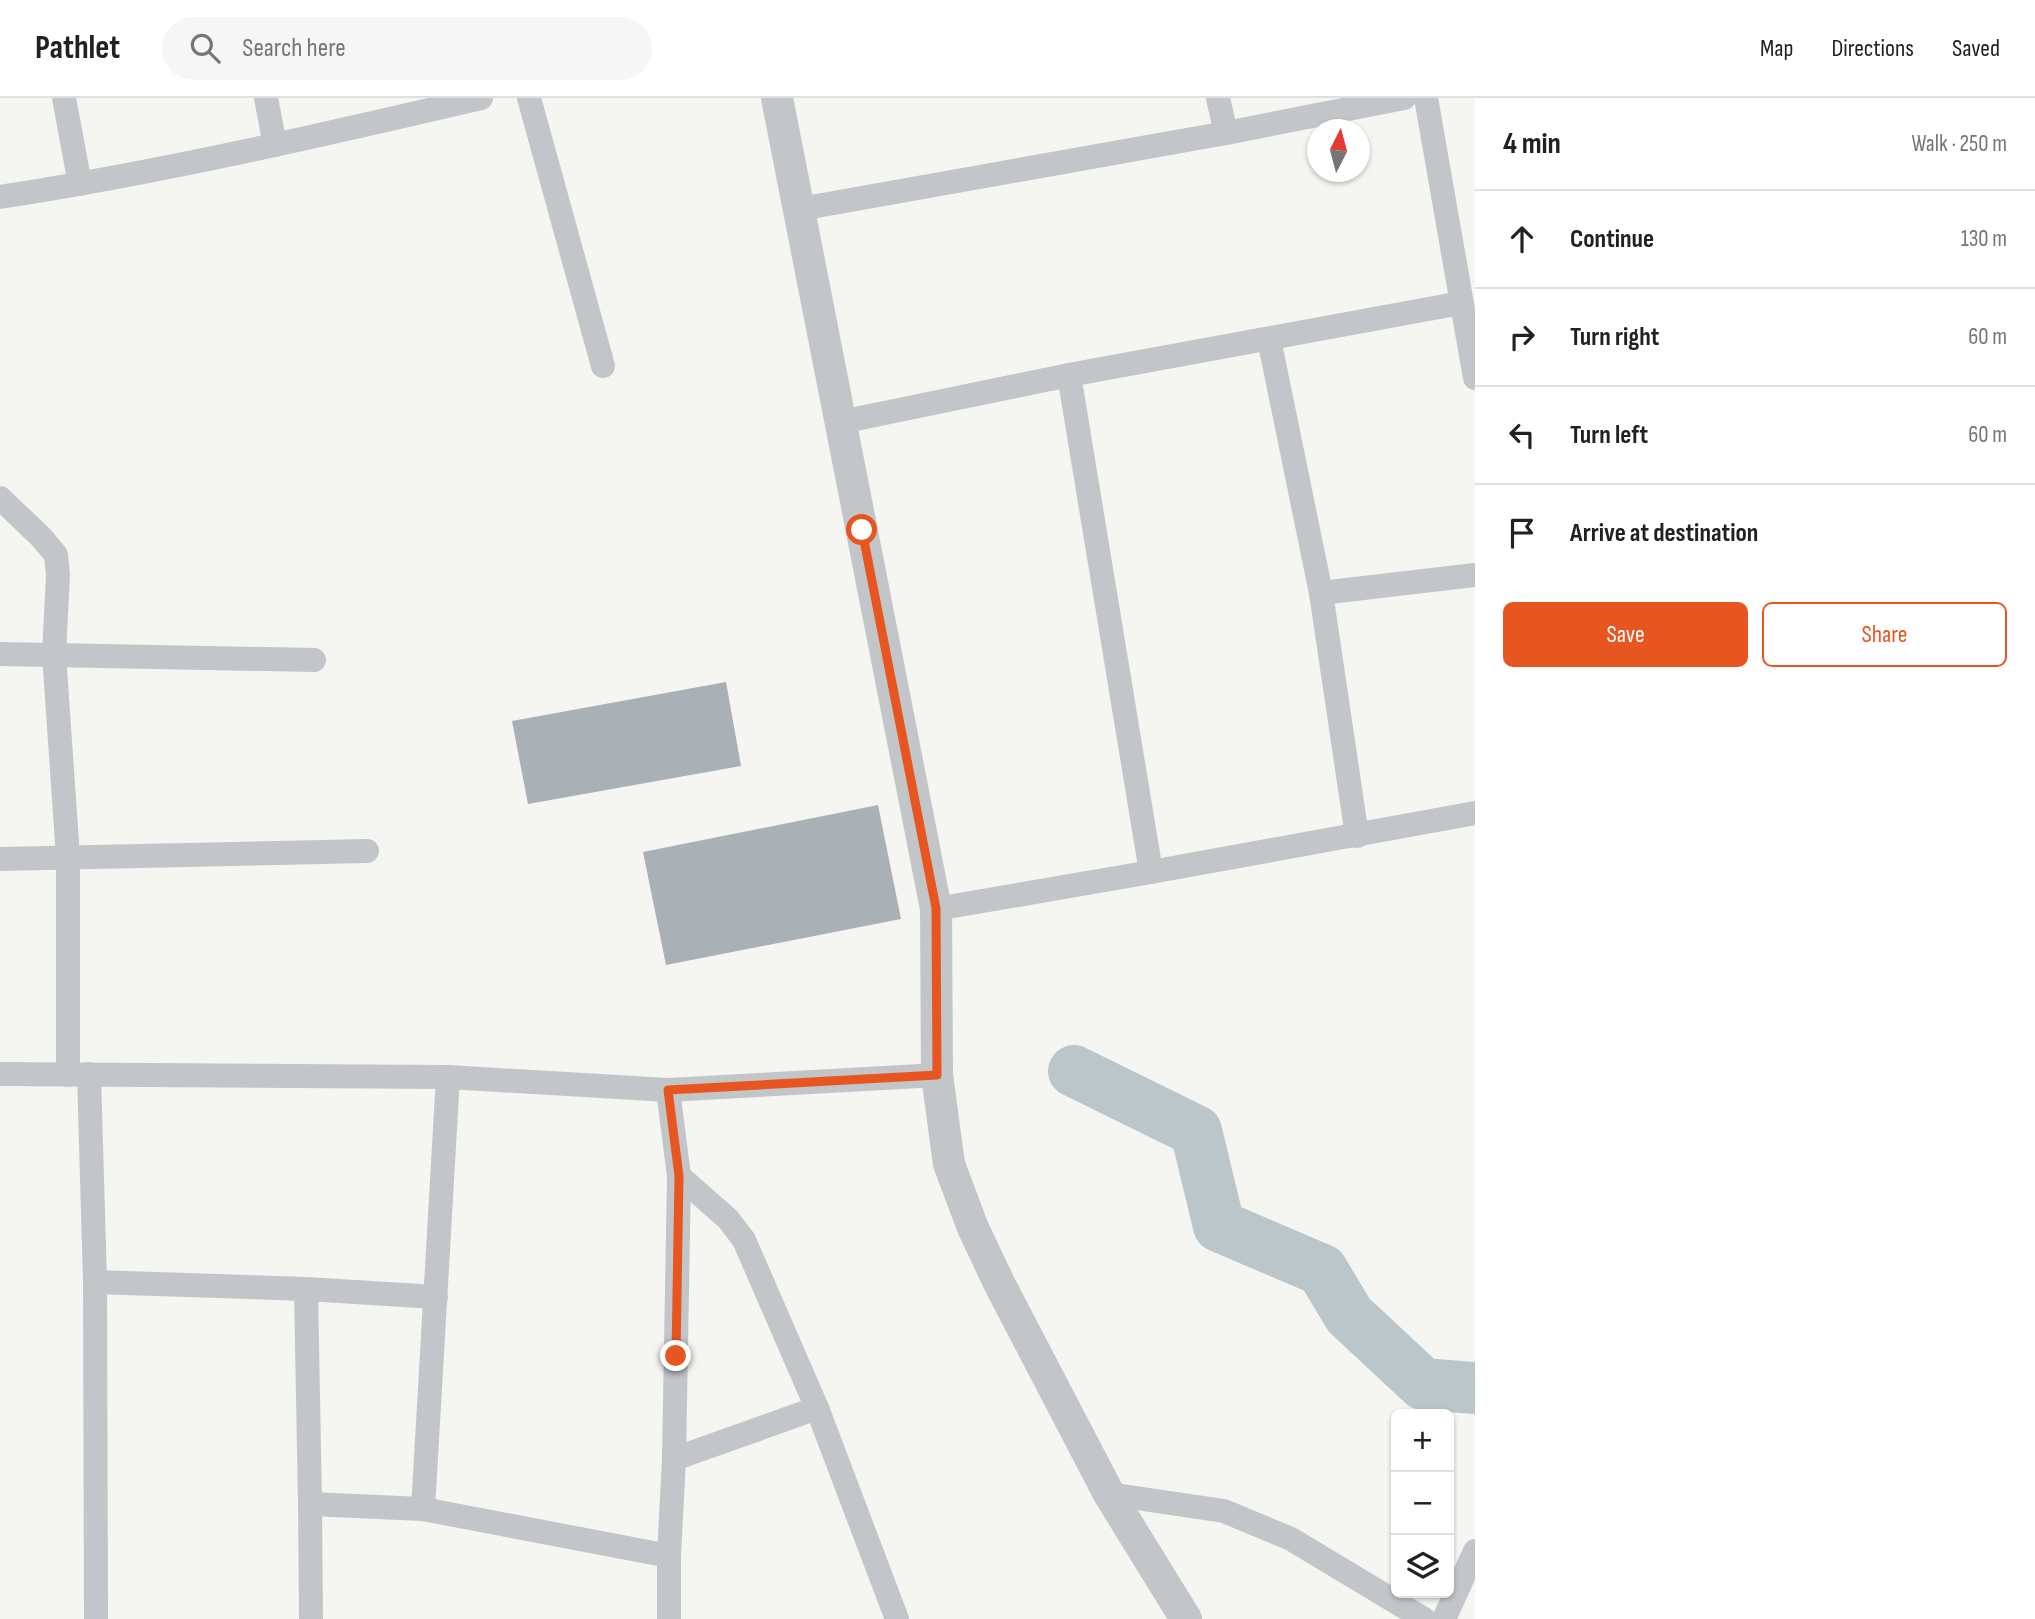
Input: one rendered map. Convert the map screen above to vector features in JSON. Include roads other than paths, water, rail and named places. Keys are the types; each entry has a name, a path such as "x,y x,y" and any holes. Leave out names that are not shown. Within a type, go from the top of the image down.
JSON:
{"street":[{"path":"64,98 80,184"},
{"path":"266,98 275,145"},
{"path":"0,197 275,145 481,98"},
{"path":"529,98 603,366"},
{"path":"777,98 936,908 937,1075 949,1164 974,1228 1109,1494 1186,1619"},
{"path":"1218,98 1226,134"},
{"path":"800,209 1226,134 1404,98"},
{"path":"1426,98 1475,378"},
{"path":"841,422 1069,375 1461,303"},
{"path":"1269,340 1321,593 1357,836"},
{"path":"1069,375 1151,872"},
{"path":"0,498 56,555 58,575 54,654 94,1282 96,1619"},
{"path":"1321,593 1475,575"},
{"path":"0,654 314,660"},
{"path":"936,908 1357,836 1475,813"},
{"path":"0,859 367,851"},
{"path":"0,1074 448,1077 668,1090 937,1075"},
{"path":"424,1509 448,1077"},
{"path":"668,1090 679,1176 669,1619"},
{"path":"679,1176 728,1219 744,1240 817,1408 897,1619"},
{"path":"94,1282 306,1289 436,1297"},
{"path":"306,1289 311,1619"},
{"path":"674,1459 817,1408"},
{"path":"1109,1494 1224,1511 1291,1539 1424,1619"},
{"path":"310,1504 424,1509 669,1556"},
{"path":"1444,1619 1475,1551"}],"waterway":[{"path":"1074,1071 1196,1131 1219,1226 1322,1270 1349,1315 1423,1384 1475,1388"}]}
